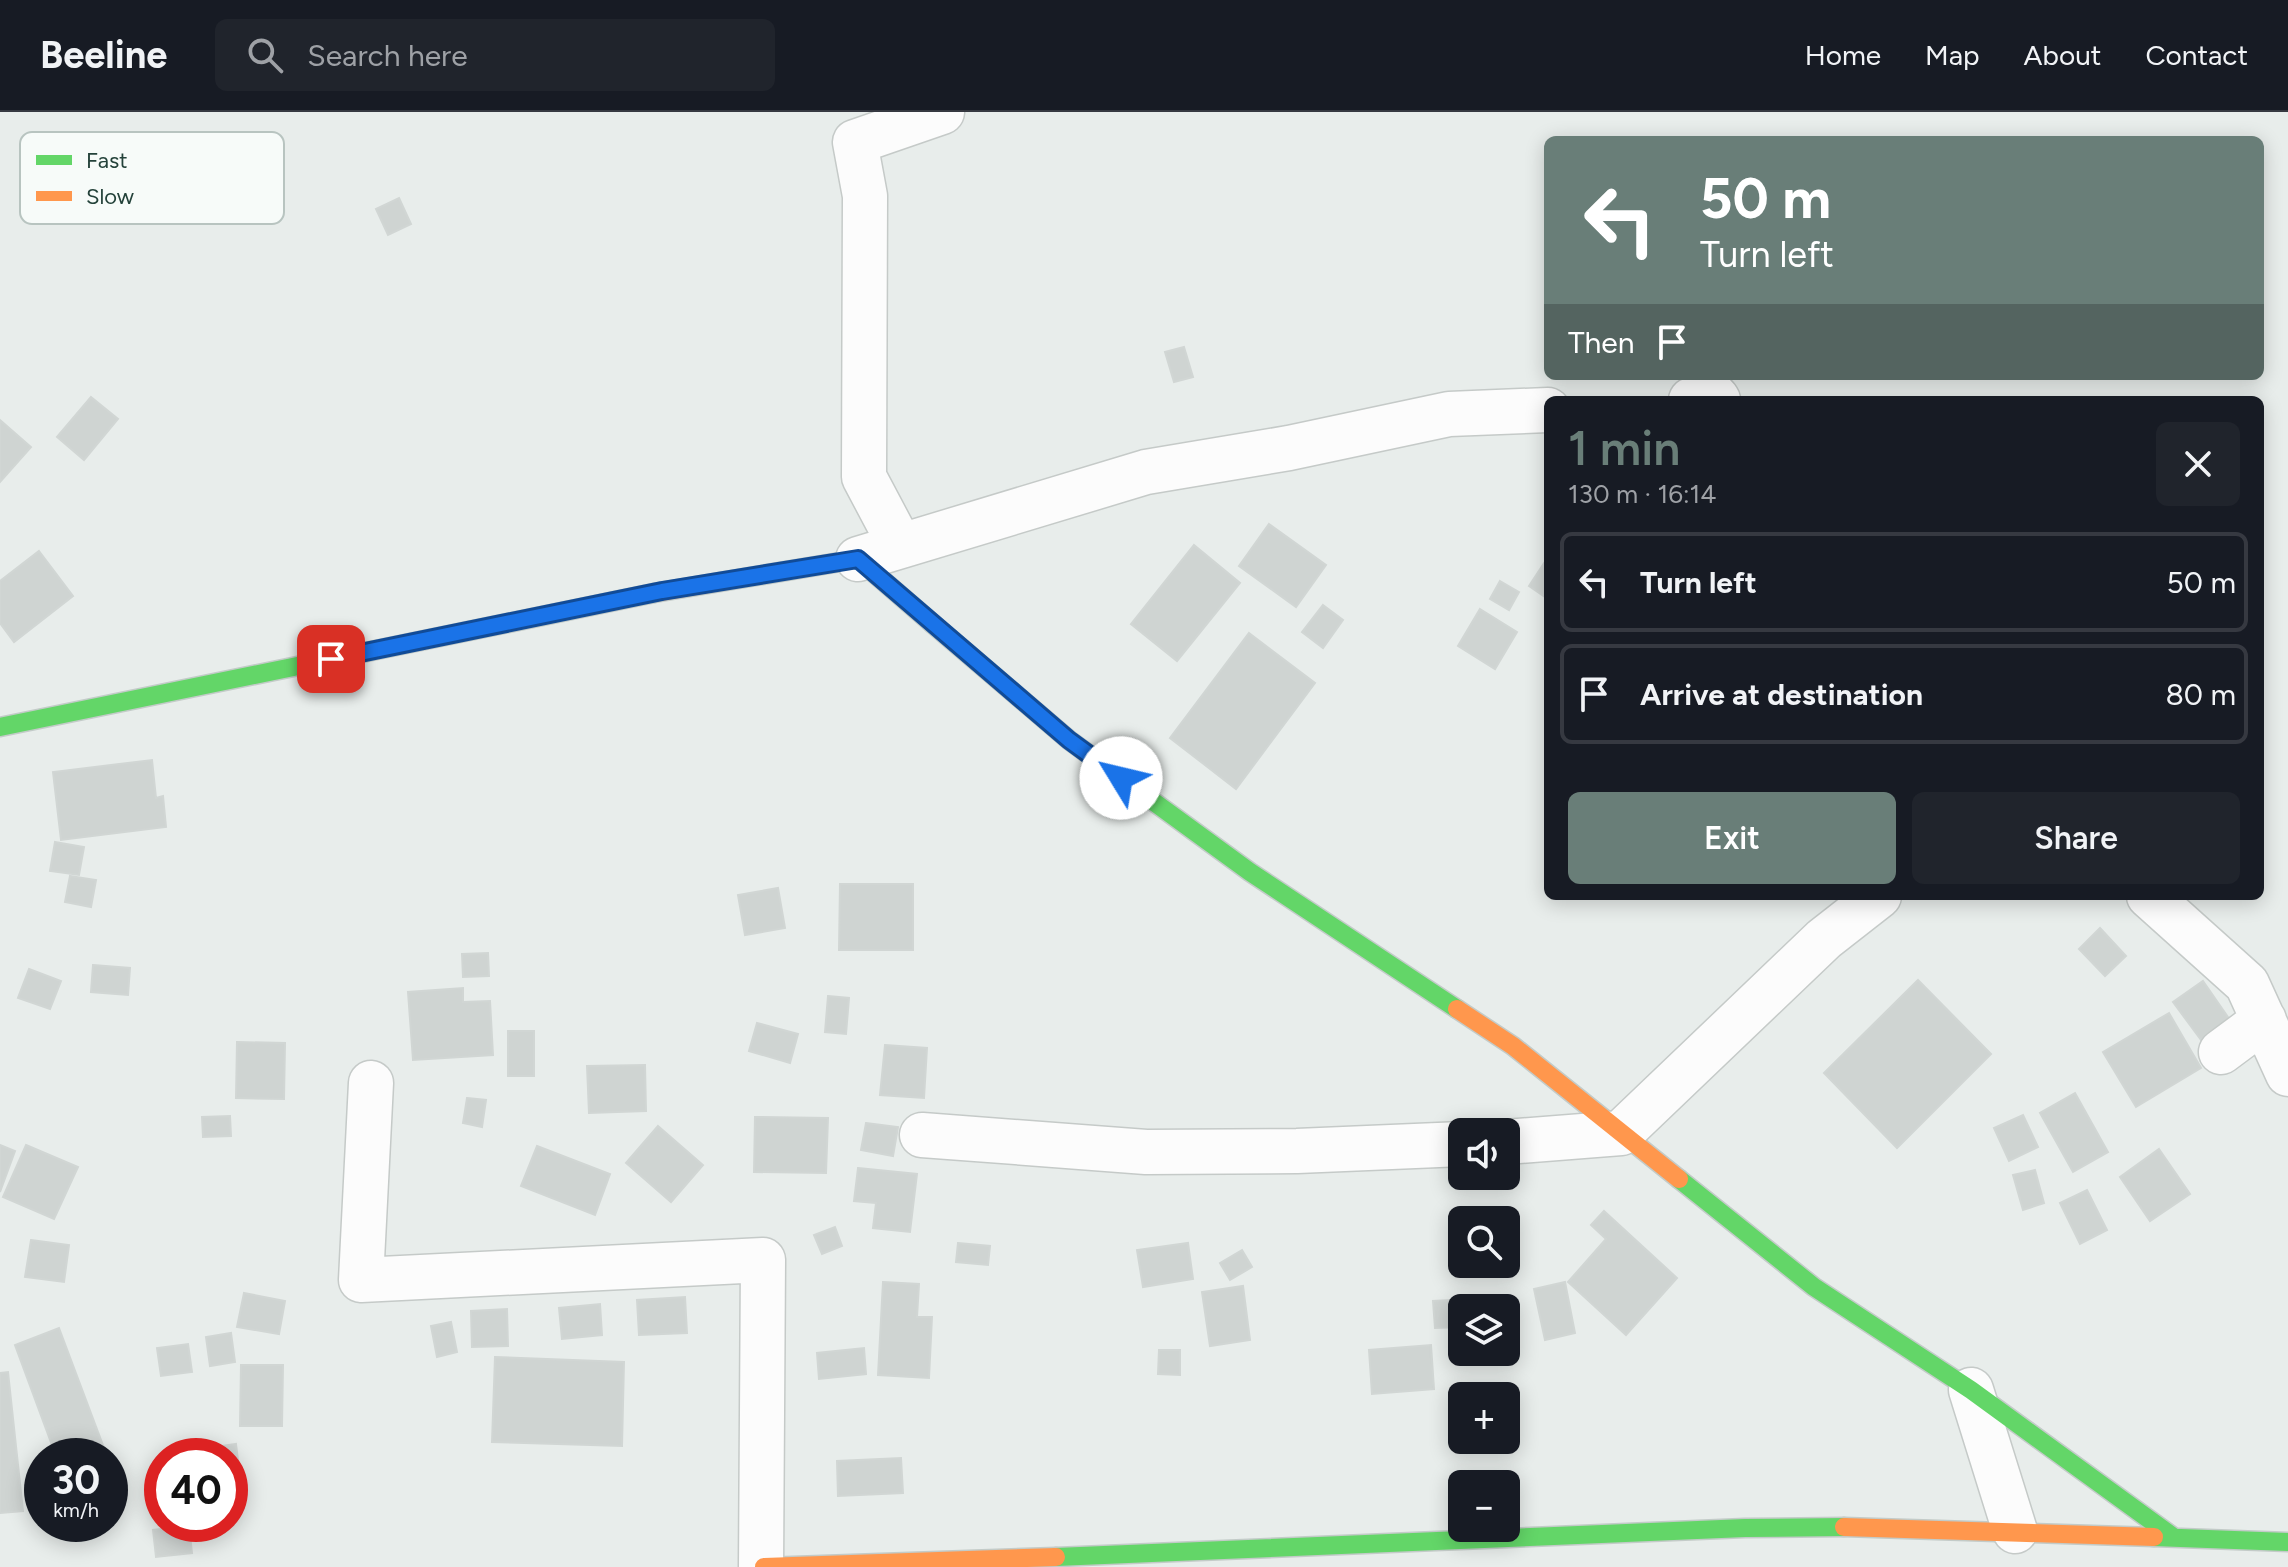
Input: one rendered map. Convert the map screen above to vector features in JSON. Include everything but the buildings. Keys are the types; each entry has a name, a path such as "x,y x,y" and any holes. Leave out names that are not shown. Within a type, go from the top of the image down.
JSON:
{"street":[{"path":"900,545 864,477 865,196 855,142 942,112"},
{"path":"0,727 662,591 858,559 1146,472 1289,448 1449,414 1544,410"},
{"path":"858,559 1069,740 1250,872 1513,1046 1814,1287 1971,1390 2172,1536"},
{"path":"1520,1141 1621,1133 1824,939 1874,900"},
{"path":"2153,900 2247,984 2288,1074"},
{"path":"2221,1052 2264,1020"},
{"path":"371,1083 361,1280 763,1260 763,1567 1252,1551 1745,1528 2015,1531 2288,1542"},
{"path":"922,1135 1146,1152 1297,1151 1448,1145"},
{"path":"1971,1390 2015,1531"}],"traffic: fast":[{"path":"0,727 654,593"},
{"path":"933,624 1069,740 1250,872 1457,1009"},
{"path":"1679,1179 1814,1287 1971,1390 2172,1536"},
{"path":"1056,1557 1745,1528 1844,1527"},
{"path":"2154,1537 2288,1542"}],"traffic: slow":[{"path":"654,593 858,559 933,624"},
{"path":"1457,1009 1513,1046 1679,1179"},
{"path":"1844,1527 2154,1537"},
{"path":"764,1567 1056,1557"}],"route":[{"path":"331,659 662,591 858,559 1069,740 1121,778"}]}
